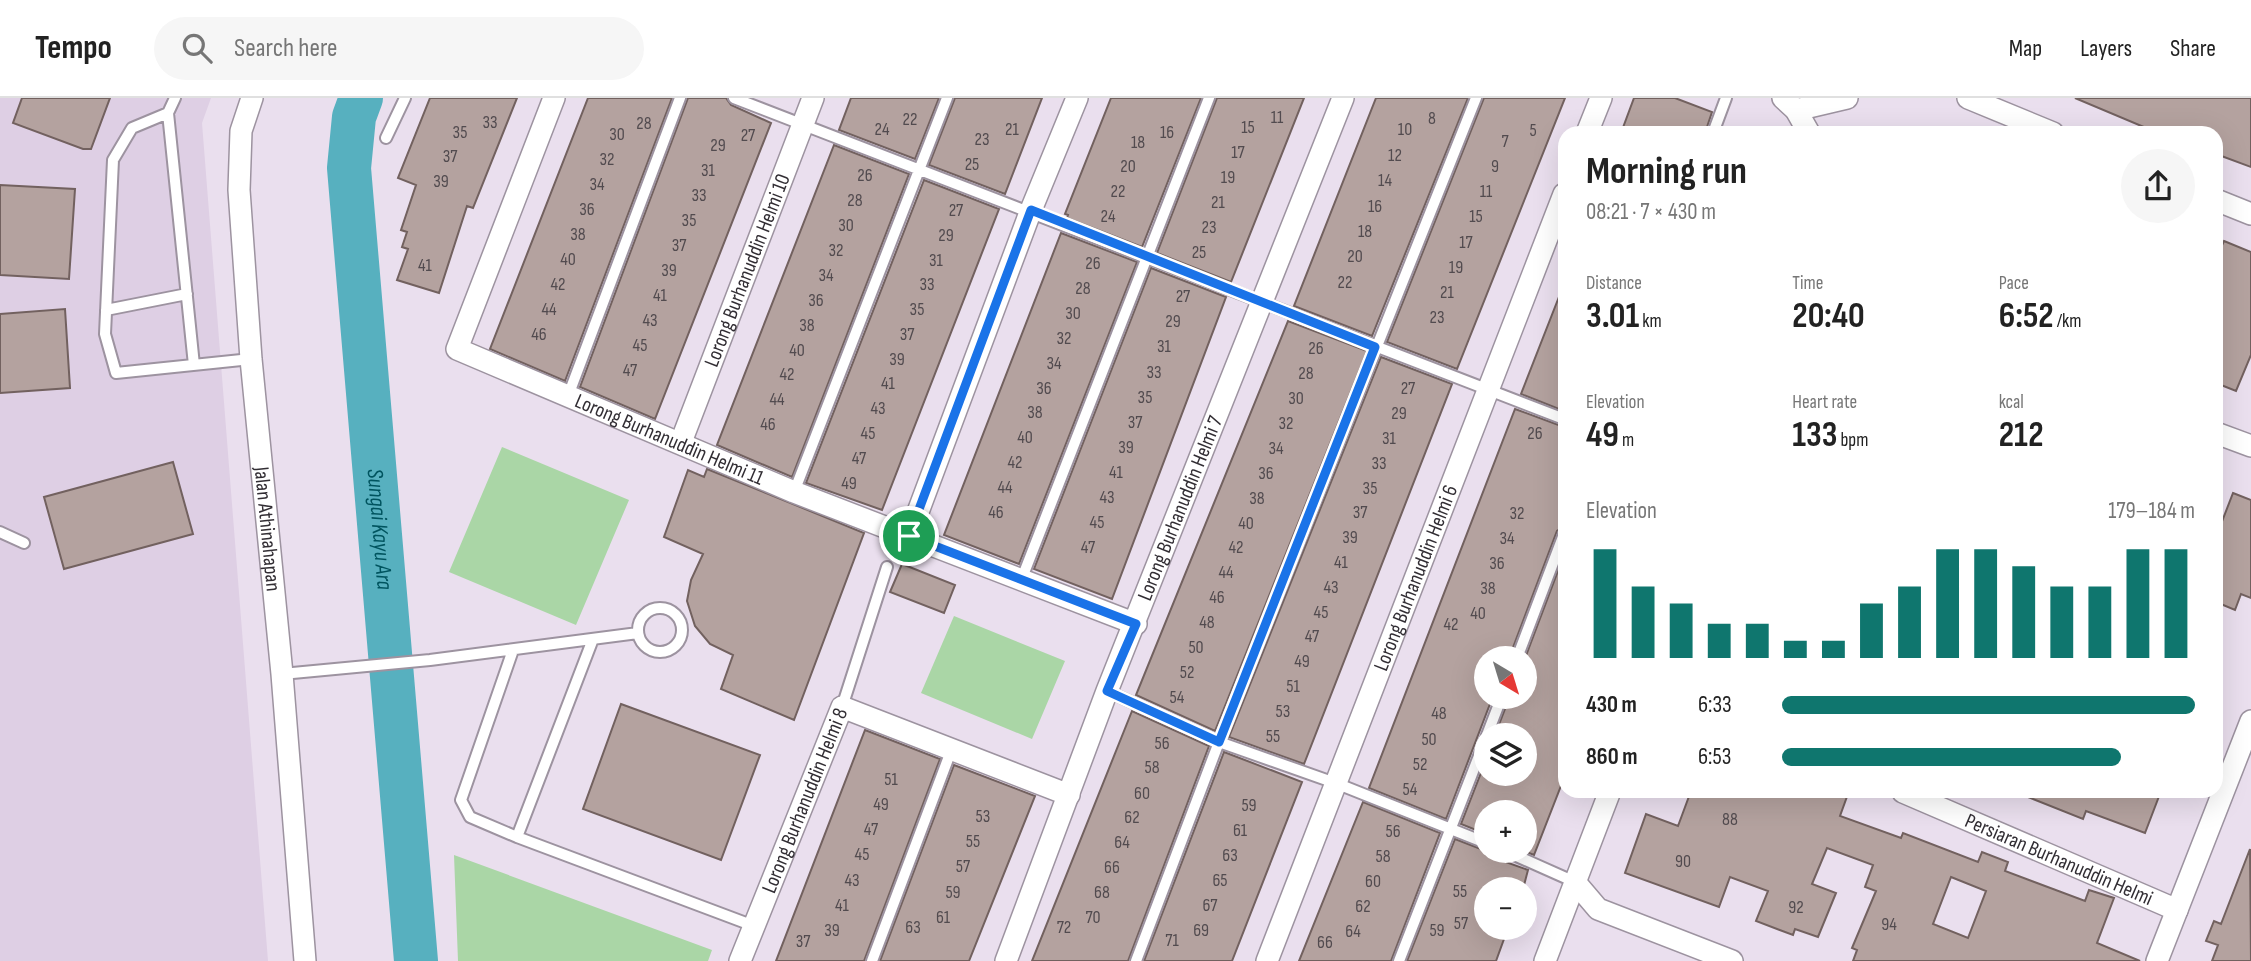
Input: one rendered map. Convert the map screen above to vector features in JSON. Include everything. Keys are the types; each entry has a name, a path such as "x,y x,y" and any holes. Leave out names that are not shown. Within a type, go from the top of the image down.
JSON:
{"street":[{"name":"Jalan Athinahapan","path":"252,98 241,131 239,190 251,359 282,674 305,961"},
{"name":"Lorong Burhanuddin Helmi 11","path":"554,98 457,349 794,492 1136,624"},
{"name":"Lorong Burhanuddin Helmi 10","path":"681,442 813,98"},
{"path":"909,536 1031,210 1077,98"},
{"name":"Lorong Burhanuddin Helmi 7","path":"1006,961 1107,691 1136,624 1343,98"},
{"path":"1590,126 1601,98"},
{"path":"1789,104 1847,98"},
{"path":"1968,98 2036,126"},
{"path":"1789,104 1805,126"},
{"path":"2223,203 2251,214"},
{"name":"Lorong Burhanuddin Helmi 6","path":"1267,961 1338,784 1558,210"},
{"path":"2223,436 2251,446"},
{"name":"Lorong Burhanuddin Helmi 8","path":"740,961 842,708 1069,795"},
{"name":"Persiaran Burhanuddin Helmi","path":"2223,793 2251,721"},
{"path":"1545,961 1607,798"},
{"name":"Persiaran Burhanuddin Helmi","path":"1917,798 2177,910"},
{"name":"Persiaran Burhanuddin Helmi","path":"2157,961 2221,798"},
{"path":"1575,882 1598,909 1732,961"}],"lane":[{"path":"175,98 168,113 194,365"},
{"path":"386,138 404,98"},
{"path":"568,396 680,98"},
{"path":"734,98 1031,210 1261,304 1558,417"},
{"path":"794,492 947,98"},
{"path":"1022,578 1209,98"},
{"path":"1136,961 1219,742 1476,98"},
{"path":"1716,126 1726,98"},
{"path":"168,113 132,128 113,160 105,334 116,373 251,359"},
{"path":"106,310 187,294"},
{"path":"0,532 24,543"},
{"path":"1522,646 1558,550"},
{"path":"842,708 887,567"},
{"path":"657,608 676,614 682,627 678,642 659,652 645,646 638,633 640,619 657,608"},
{"path":"282,674 430,660 638,633"},
{"path":"517,838 593,639"},
{"path":"513,650 461,800 470,817 517,838 754,926"},
{"path":"1107,691 1219,742 1338,784 1474,838"},
{"path":"872,961 951,751"},
{"path":"1399,961 1474,768"},
{"path":"1532,863 1575,882"}],"shaded area":[{"path":"0,98 211,98 202,123 268,961 0,961"}],"green space":[{"path":"502,447 629,500 576,625 449,572"},
{"path":"954,616 1065,661 1032,739 921,693"},
{"path":"454,855 712,950 708,961 458,961"}],"building":[{"path":"22,98 110,98 91,149 83,149 13,123"},
{"path":"430,98 517,98 473,208 467,206 439,293 397,280 408,249 402,247 407,232 401,230 416,185 398,178"},
{"path":"588,98 672,98 565,381 490,349"},
{"path":"688,98 726,98 731,105 771,123 655,419 580,387"},
{"path":"851,98 939,98 915,159 839,130"},
{"path":"955,98 1042,98 1005,194 929,165"},
{"path":"1111,98 1201,98 1142,247 1067,218 1068,215 1065,214"},
{"path":"1217,98 1304,98 1231,282 1157,253"},
{"path":"1376,98 1468,98 1372,336 1294,306"},
{"path":"1484,98 1565,98 1457,369 1387,342"},
{"path":"1634,98 1675,98 1712,112 1707,126 1624,126"},
{"path":"2075,98 2251,98 2251,167 2223,157 2223,126 2141,126"},
{"path":"834,145 909,174 792,477 717,445"},
{"path":"924,180 999,209 882,510 806,483"},
{"path":"0,185 75,189 69,279 0,275"},
{"path":"1061,233 1137,262 1019,564 944,535"},
{"path":"2224,241 2251,252 2251,355 2236,391 2223,386"},
{"path":"1151,268 1226,297 1112,599 1034,569"},
{"path":"1558,299 1558,409 1521,394"},
{"path":"65,309 70,388 0,393 0,314"},
{"path":"1288,321 1367,351 1215,731 1136,695"},
{"path":"1381,357 1452,384 1304,764 1229,737"},
{"path":"1515,409 1558,425 1558,530 1514,646 1474,646 1474,709 1488,709 1483,723 1474,723 1474,746 1446,819 1369,788"},
{"path":"173,462 193,534 64,569 44,497"},
{"path":"707,469 864,533 794,720 721,689 733,655 710,644 695,626 687,601 691,580 703,554 664,537 688,470 704,477"},
{"path":"2233,493 2251,500 2251,598 2241,594 2235,610 2223,605 2223,519"},
{"path":"902,564 955,585 944,613 890,592"},
{"path":"1558,571 1558,793 1537,847 1537,800 1474,800 1474,829 1461,824 1476,786 1537,786 1537,723 1500,723 1505,709 1537,709 1537,646 1530,646"},
{"path":"621,704 760,755 721,860 583,809"},
{"path":"1132,711 1209,746 1128,961 1032,961"},
{"path":"865,730 940,759 864,961 776,961"},
{"path":"1224,752 1302,782 1232,961 1144,961"},
{"path":"954,765 1035,796 969,961 880,961"},
{"path":"1688,798 1846,798 1840,816 1901,838 1903,833 1978,862 1982,852 2008,862 2005,871 2085,901 2089,890 2114,898 2097,943 2140,961 1853,961 1857,950 1852,948 1876,891 1865,887 1873,865 1827,848 1812,884 1836,893 1818,937 1795,929 1793,935 1756,921 1768,891 1730,877 1719,907 1625,873 1646,814 1678,826","holes":["1951,877 1986,891 1968,938 1933,924"]},
{"path":"2030,798 2158,798 2145,833 2086,811 2083,819"},
{"path":"1363,802 1440,833 1391,961 1299,961"},
{"path":"1455,839 1474,846 1474,863 1508,863 1528,870 1526,877 1474,877 1474,940 1504,940 1496,961 1407,961"},
{"path":"2250,849 2251,961 2212,961 2218,945 2206,941 2214,921 2221,924"}],"waterway":[{"name":"Sungai Kayu Ara","path":"361,98 354,117 349,168 416,961"}],"route":[{"path":"1031,210 1261,304 1375,347 1219,742 1107,691 1136,624 909,536 1031,210"}]}
